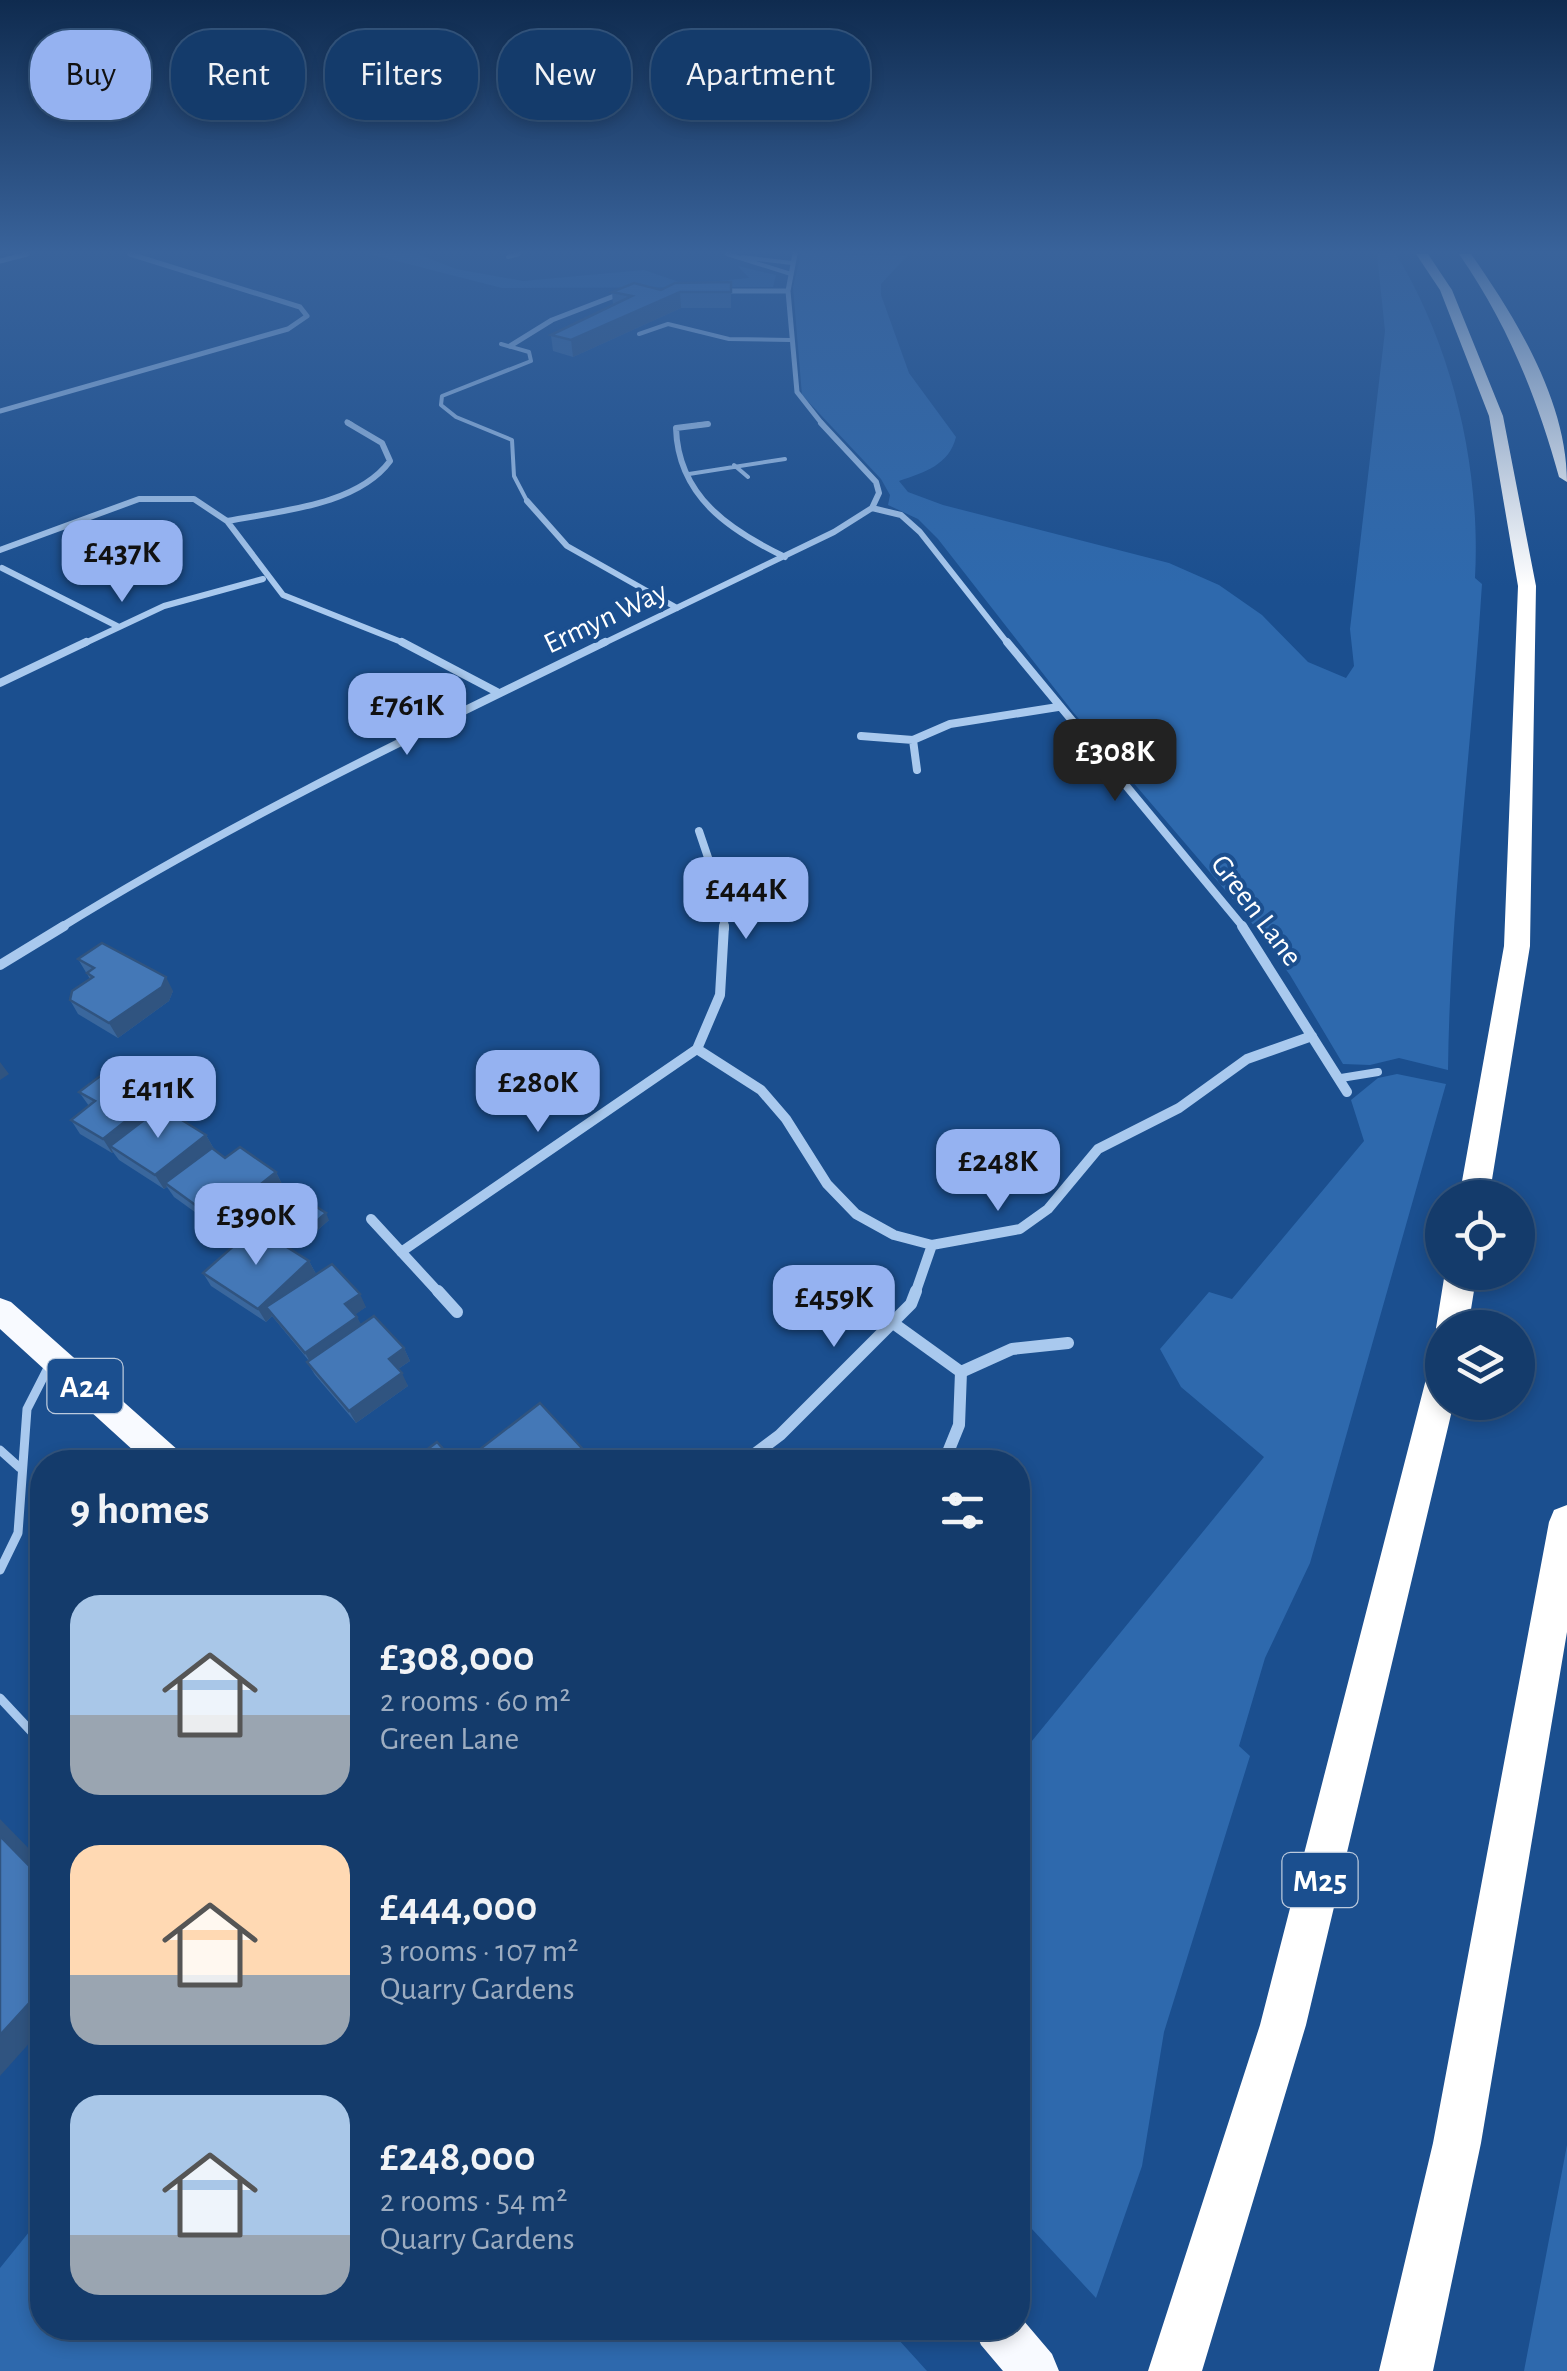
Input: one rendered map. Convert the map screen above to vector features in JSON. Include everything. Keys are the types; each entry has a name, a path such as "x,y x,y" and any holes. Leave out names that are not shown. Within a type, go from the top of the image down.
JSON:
{"highway":[{"path":"1476,365 1496,416 1527,586 1517,946 1477,1180"},
{"path":"1527,365 1550,414 1567,476"},
{"name":"A24","path":"0,1311 155,1450"},
{"name":"M25","path":"1175,2371 1283,2025 1433,1420"},
{"path":"1406,2371 1457,2143 1567,1522"}],"street":[{"path":"0,411 160,365"},
{"path":"794,365 800,399 876,482 879,493 872,508"},
{"path":"0,403 9,408"},
{"path":"227,521 326,499 379,478 390,467 393,456 389,447 347,422"},
{"path":"708,424 676,428 677,458 689,474 696,494 730,528 786,557"},
{"path":"0,550 93,511 168,497 203,503 227,521 263,578 308,607 429,653 496,692"},
{"path":"526,501 567,546 677,608"},
{"name":"Ermyn Way","path":"0,965 167,862 496,692 786,557 872,508"},
{"name":"Green Lane","path":"872,508 911,522 1058,707 1244,928 1342,1078 1347,1092"},
{"path":"2,568 120,627"},
{"path":"0,683 198,595 263,578"},
{"path":"862,736 913,740 950,724 1058,707"},
{"path":"913,740 917,770"},
{"path":"401,1252 698,1048 715,1019 728,950 722,901 699,831"},
{"path":"698,1048 761,1090 786,1118 827,1184 856,1214 894,1235 932,1245 1020,1229 1048,1209 1098,1149 1179,1108 1247,1059 1312,1036"},
{"path":"372,1219 457,1312"},
{"path":"759,1450 911,1304 932,1245"},
{"path":"893,1323 961,1372"},
{"path":"961,1372 989,1353 1015,1346 1068,1344"},
{"path":"949,1450 959,1424 961,1372"}],"lane":[{"path":"519,365 442,396 441,405 448,414 503,432 512,440 514,476 526,501"},
{"path":"689,474 784,460"},
{"path":"734,466 748,477"},
{"path":"1342,1078 1378,1072"},
{"path":"0,1570 18,1533 27,1409 53,1357"},
{"path":"0,1450 20,1468"},
{"path":"0,1698 30,1730"}],"shaded area":[{"path":"799,365 906,365 956,437 942,461 899,481 908,492 943,505 1169,563 1219,585 1262,615 1308,662 1346,678 1354,666 1350,629 1381,365 1446,365 1468,452 1476,537 1475,578 1482,584 1457,887 1448,1070 1399,1058 1370,1065 1343,1064 1290,975 1243,911 1073,712 938,539 918,519 888,505 890,495 881,479 802,395"},
{"path":"1397,1074 1446,1084 1310,1563 1265,1658 1239,1746 1250,1756 1164,2032 1142,2166 1096,2298 1030,2227 1030,1743 1264,1457 1181,1387 1160,1349 1209,1292 1232,1299 1364,1141 1351,1100 1378,1078"},
{"path":"1567,2145 1567,2371 1524,2371"},
{"path":"30,2231 30,2340 899,2340 927,2371 0,2371 0,2268"}],"building":[{"path":"102,943 166,977 162,987 109,1023 70,1000 72,991 93,977 87,973 94,968 78,959"},
{"path":"123,1059 161,1080 136,1099 146,1105 103,1139 71,1120 95,1101 79,1092"},
{"path":"161,1107 206,1135 155,1175 110,1146"},
{"path":"240,1147 276,1172 216,1220 165,1183 212,1148 225,1158"},
{"path":"301,1197 326,1213 296,1239 270,1223"},
{"path":"255,1227 309,1261 258,1309 203,1273"},
{"path":"332,1264 360,1294 345,1304 357,1317 305,1353 266,1307"},
{"path":"374,1316 404,1348 389,1359 402,1373 349,1411 307,1362"},
{"path":"540,1403 584,1450 479,1450"},
{"path":"437,1442 444,1450 426,1450"},
{"path":"0,1836 30,1867 30,2002 0,2035"}]}
